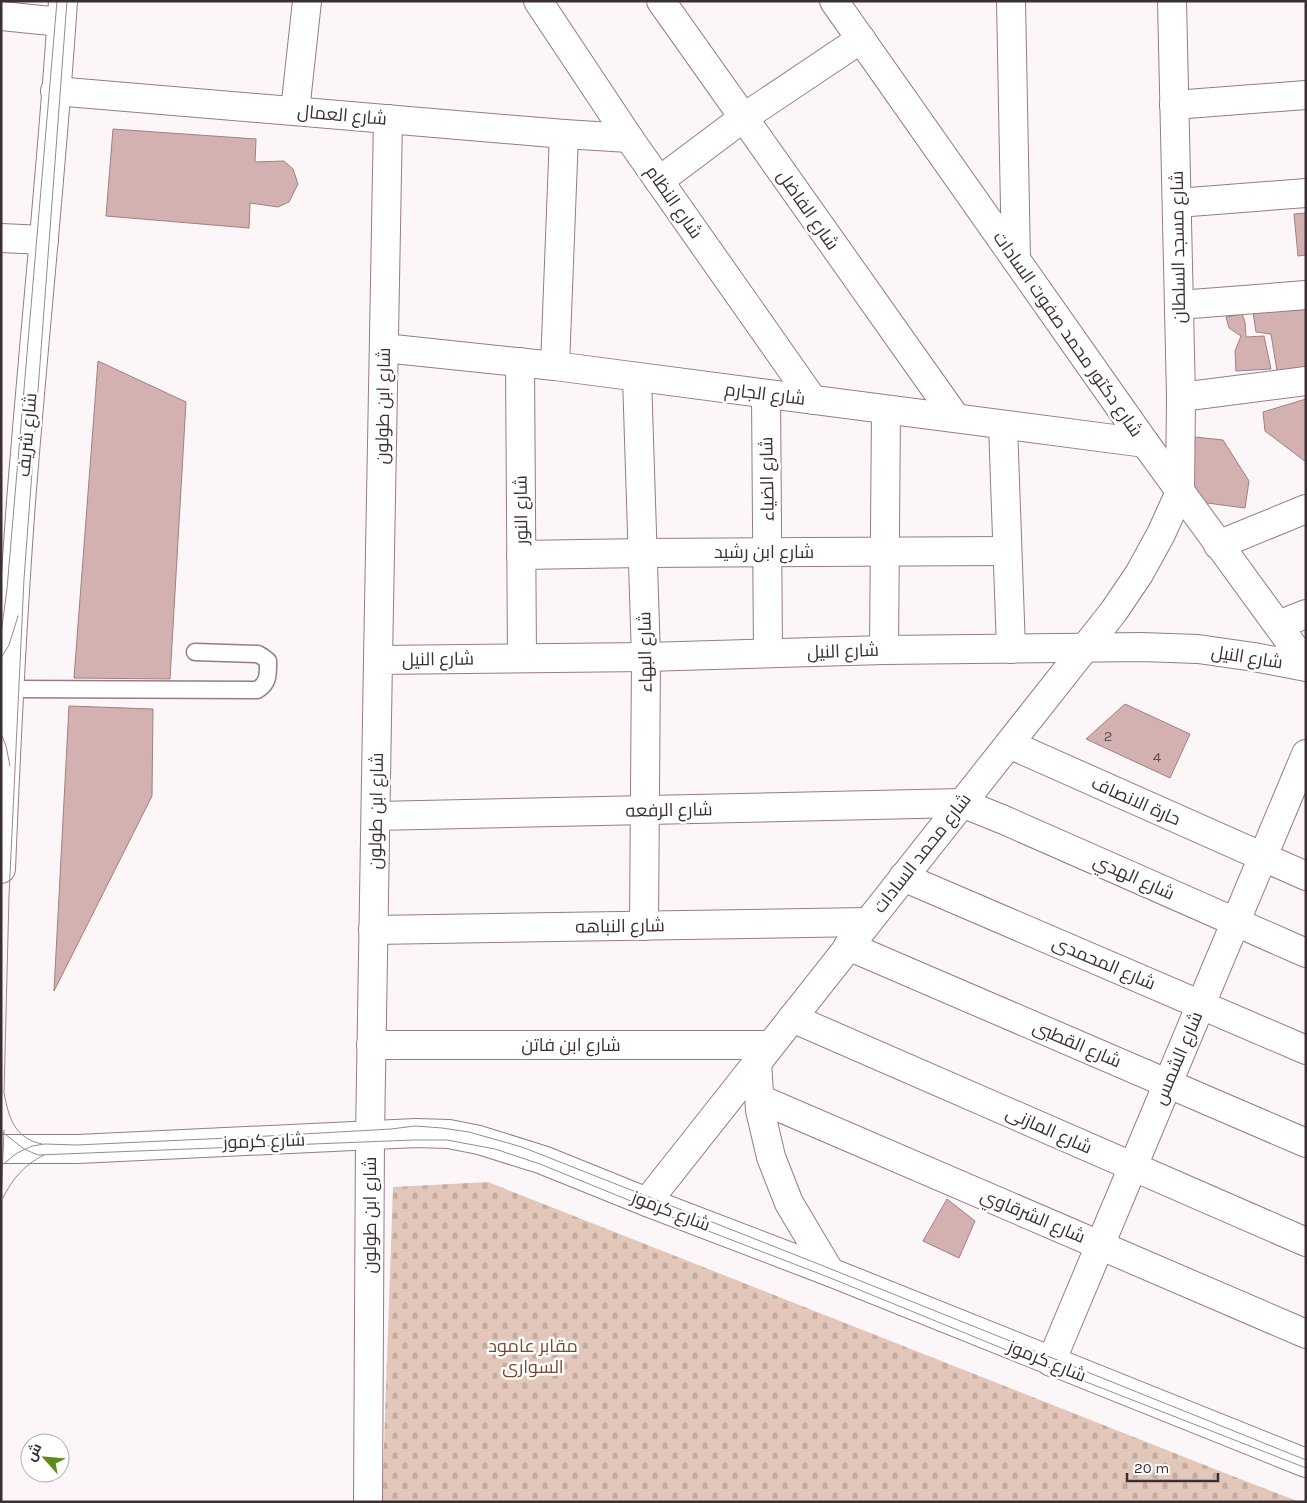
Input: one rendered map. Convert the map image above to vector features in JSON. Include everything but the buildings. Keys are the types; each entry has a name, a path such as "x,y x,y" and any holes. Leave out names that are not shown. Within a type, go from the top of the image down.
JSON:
{"street":[{"path":"295,111 307,1"},
{"name":"شارع الفاضل","path":"661,1 956,418"},
{"path":"1011,1 1016,260"},
{"path":"1172,2 1178,1"},
{"name":"شارع النظام","path":"532,2 813,400"},
{"name":"شارع مسجد السلطان","path":"1172,2 1181,397 1180,492"},
{"name":"شارع دكتور محمد صفوت السادات","path":"845,6 861,39 1145,443 1306,665"},
{"path":"1,16 62,11"},
{"name":"شارع شريف","path":"1,869 5,689 62,11"},
{"path":"659,181 743,118 861,39"},
{"name":"شارع العمال","path":"55,91 629,138"},
{"path":"1174,106 1306,95"},
{"name":"شارع ابن طولون","path":"368,1502 371,1045 388,119"},
{"path":"555,366 564,134"},
{"path":"1177,203 1306,193"},
{"path":"1,238 44,240"},
{"path":"1179,305 1306,295"},
{"name":"شارع الجارم","path":"384,348 555,366 1145,443"},
{"name":"شارع النور","path":"520,362 522,658"},
{"name":"شارع البهاء","path":"637,377 646,657 644,926"},
{"path":"1181,397 1306,381"},
{"name":"شارع الضياء","path":"766,394 768,654"},
{"path":"884,650 886,410"},
{"path":"1003,425 1011,649"},
{"name":"شارع محمد السادات","path":"646,1202 1114,611 1139,574 1161,534 1180,492"},
{"path":"1218,545 1306,509"},
{"name":"شارع ابن رشيد","path":"521,555 1008,551"},
{"path":"1278,625 1306,614"},
{"name":"شارع النيل","path":"378,660 646,657 884,650 1142,647 1198,649 1306,665"},
{"name":"حارة الانصاف","path":"1009,744 1306,876"},
{"name":"شارع الشمس","path":"1051,1362 1306,754"},
{"name":"شارع الرفعه","path":"376,816 962,803"},
{"name":"شارع الهدي","path":"962,803 1306,953"},
{"name":"شارع المحمدى","path":"903,877 1306,1050"},
{"name":"شارع النباهه","path":"373,930 867,922"},
{"name":"شارع القطبى","path":"848,946 1306,1143"},
{"name":"شارع المازنى","path":"792,1018 1306,1242"},
{"name":"شارع ابن فاتن","path":"371,1045 764,1053"},
{"path":"764,1053 760,1110 771,1157 789,1203 830,1272"},
{"name":"شارع الشرقاوي","path":"760,1099 1306,1334"},
{"name":"شارع كرموز","path":"1,1149 78,1149 432,1134 449,1134 479,1140 543,1160 646,1202 830,1272 1306,1463"}],"lane":[{"path":"5,689 257,690 264,686 268,679 268,661 258,654 195,652"}],"green space":[{"name":"مقابر عامود السوارى","path":"488,1182 1300,1502 382,1502 393,1187"}],"tram line":[{"path":"1,634 7,589 57,1"},
{"path":"42,1144 25,1137 14,1126 4,1093 9,896 24,579 67,1"},
{"path":"1,658 9,645 18,616"},
{"path":"1,733 10,766"},
{"path":"1,1166 17,1153 32,1146 45,1144 77,1145 250,1137 415,1126 469,1132 522,1147 1306,1460"},
{"path":"1,1202 4,1130"},
{"path":"1,1131 24,1149 38,1155 413,1140 447,1140 495,1149 540,1164 828,1277 1048,1367 1306,1468"},
{"path":"3,1198 20,1173 44,1155"}]}
